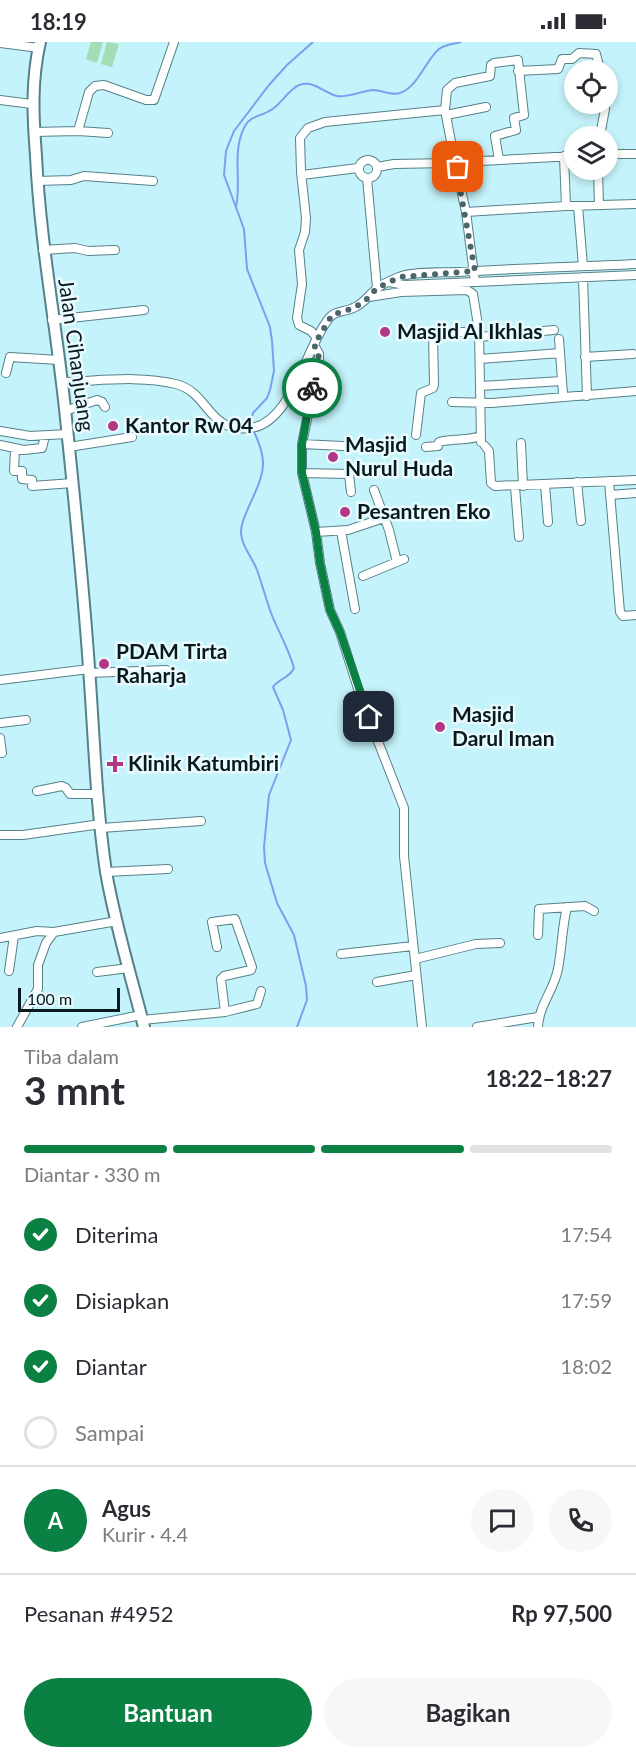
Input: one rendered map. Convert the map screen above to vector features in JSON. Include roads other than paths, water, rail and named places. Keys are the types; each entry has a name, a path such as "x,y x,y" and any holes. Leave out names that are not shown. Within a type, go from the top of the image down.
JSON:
{"main road":[{"name":"Jalan Cihanjuang","path":"40,45 34,66 32,104 37,181 43,250 62,382 73,483 101,826 106,872 142,1021"}],"street":[{"path":"78,131 89,92 95,86 104,86 147,100 154,99 174,42"},
{"path":"0,43 40,45"},
{"path":"518,71 558,69 562,59 572,59 579,53 596,54 598,60"},
{"path":"475,282 466,212 446,112 447,90 461,81 490,76 491,65 494,63 518,60 524,115 514,118 516,130 495,136 499,160"},
{"path":"0,100 32,104"},
{"path":"422,1027 404,856 404,808 330,610 316,532 302,473 302,444 319,354 311,331 299,325 297,318 302,284 299,250 305,232 306,219 300,138 308,128 325,122 446,112 486,106"},
{"path":"34,132 108,133"},
{"path":"618,154 636,154"},
{"path":"377,167 394,164 564,156"},
{"path":"366,160 374,162 377,167 375,175 367,178 362,176 358,168 360,163 366,160"},
{"path":"302,175 358,168"},
{"path":"37,181 71,180 84,176 153,181"},
{"path":"367,178 377,288"},
{"path":"565,180 566,206"},
{"path":"598,180 599,205"},
{"path":"466,212 636,204"},
{"path":"578,206 583,266 588,273 583,277"},
{"path":"43,250 71,248 87,251 115,250"},
{"path":"62,382 120,380 177,384 192,391 219,422 237,428 251,429 272,419 286,400 332,315 354,308 377,288 388,282 406,275 636,264"},
{"path":"388,282 405,285 636,275"},
{"path":"583,277 587,396"},
{"path":"369,297 401,292 467,290 471,292 475,298 479,334 482,441 489,450 491,483 495,486 636,480"},
{"path":"52,320 144,310"},
{"path":"416,435 421,393 434,386 433,334 554,330"},
{"path":"559,339 563,394"},
{"path":"480,359 560,353"},
{"path":"585,357 633,354"},
{"path":"6,373 10,357 59,360"},
{"path":"480,386 562,381"},
{"path":"452,402 492,403 636,391"},
{"path":"65,411 97,400 105,407"},
{"path":"0,431 30,436 68,434"},
{"path":"0,445 15,449 42,448 45,436"},
{"path":"69,447 132,437"},
{"path":"426,447 438,446 439,442 445,440 482,441"},
{"path":"519,537 521,443"},
{"path":"302,444 343,447"},
{"path":"15,449 14,471 22,471 22,479 32,480 32,486 73,483"},
{"path":"302,473 349,474 351,492"},
{"path":"609,481 620,612 623,616 636,615"},
{"path":"577,482 581,521"},
{"path":"545,485 548,522"},
{"path":"363,576 400,560 374,490"},
{"path":"610,495 636,493"},
{"path":"316,532 337,529 341,531 384,518"},
{"path":"341,531 355,609"},
{"path":"0,680 89,671 166,670"},
{"path":"0,723 26,720"},
{"path":"0,738 2,753"},
{"path":"37,791 62,786 70,794 98,794"},
{"path":"0,836 101,826 201,821"},
{"path":"106,872 168,869"},
{"path":"538,935 539,909 585,906 594,911"},
{"path":"538,1027 538,1017 544,1000 552,989 558,970 567,907"},
{"path":"217,947 212,922 235,919 252,967 251,970 221,978 225,1012"},
{"path":"0,939 37,931 54,932 117,921"},
{"path":"17,1027 38,989 38,964 46,943 54,932"},
{"path":"9,971 14,936"},
{"path":"415,959 476,944 500,943"},
{"path":"340,954 413,946"},
{"path":"97,972 129,968"},
{"path":"377,982 416,975"},
{"path":"82,1027 225,1012 257,1004 261,991"},
{"path":"477,1027 538,1017"}],"waterway":[{"path":"297,1027 307,1000 306,986 294,935 277,903 265,863 264,847 269,795 291,740 283,710 273,687 294,668 241,532 244,518 262,473 263,456 250,424 253,413 267,398 270,390 274,371 272,341 270,327 247,269 244,229 224,175 226,151 234,131 269,85 313,42"},
{"path":"236,207 239,146 245,126 250,120 271,110 294,88 303,84 312,85 337,96 373,90 400,93 417,80 439,49 461,42"}],"place":[{"name":"Masjid Al Ikhlas","path":"385,332"},
{"name":"Kantor Rw 04","path":"113,426"},
{"name":"Masjid Nurul Huda","path":"333,457"},
{"name":"Pesantren Eko","path":"345,512"},
{"name":"PDAM Tirta Raharja","path":"104,664"},
{"name":"Masjid Darul Iman","path":"440,727"},
{"name":"Klinik Katumbiri","path":"115,764"}]}
